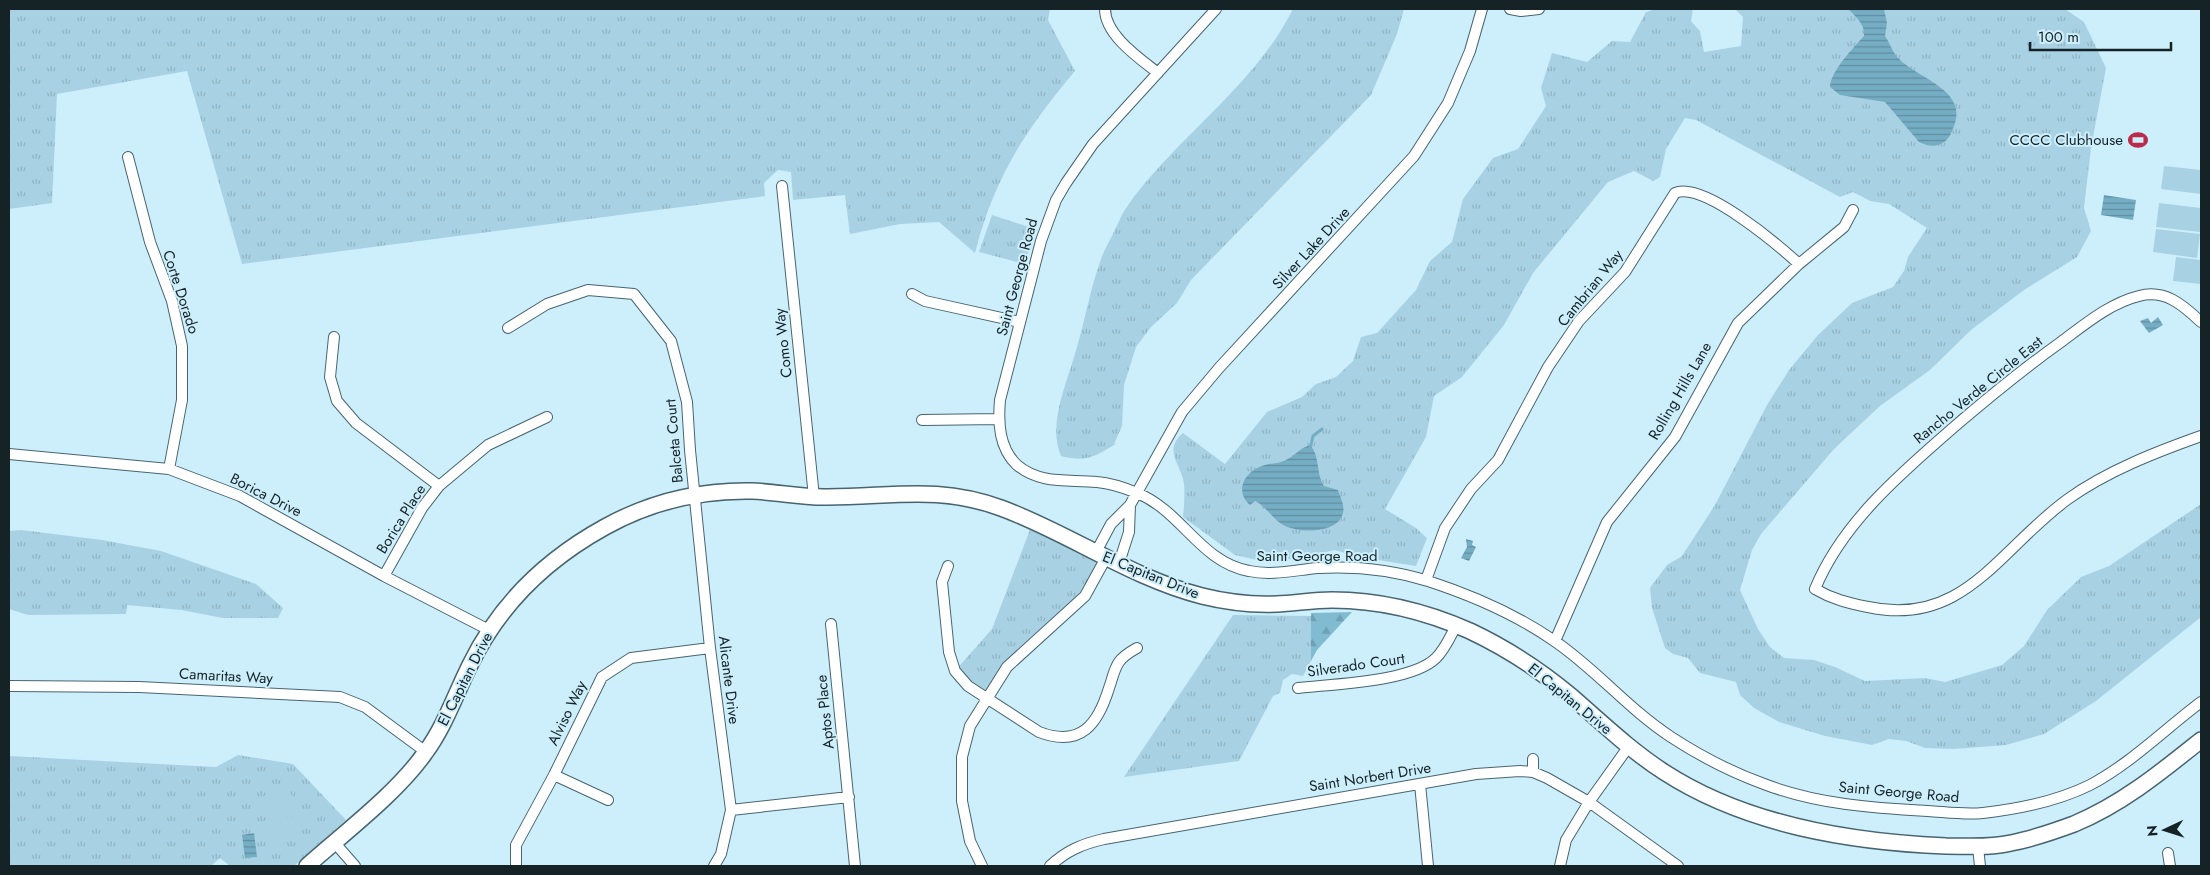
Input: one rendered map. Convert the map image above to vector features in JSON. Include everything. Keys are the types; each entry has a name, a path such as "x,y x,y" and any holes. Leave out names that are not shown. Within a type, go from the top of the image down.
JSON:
{"street":[{"path":"1105,9 1108,21 1116,35 1158,73"},
{"name":"Saint George Road","path":"1216,9 1093,144 1056,200 1041,241 1000,400 998,419 1002,441 1010,456 1018,465 1031,473 1053,481 1102,482 1136,492 1172,516 1224,564 1248,571 1268,573 1318,568 1387,571 1426,580 1511,615 1555,641 1669,736 1724,768 1767,786 1805,796 1856,806 1980,814 2060,798 2091,784 2119,767 2201,702"},
{"name":"Silver Lake Drive","path":"1130,505 1182,412 1219,368 1414,156 1448,103 1470,51 1482,9"},
{"path":"1510,9 1521,11 1538,9"},
{"name":"Corte Dorado","path":"128,157 150,242 172,301 182,346 182,400 169,469"},
{"name":"Como Way","path":"782,186 814,497"},
{"name":"Cambrian Way","path":"1426,580 1445,528 1471,490 1498,460 1548,368 1579,322 1625,272 1675,193 1682,190 1693,192 1737,215 1771,238 1799,264"},
{"name":"Rolling Hills Lane","path":"1555,641 1607,522 1675,437 1738,323 1799,264 1844,227 1853,210"},
{"name":"Balceta Court","path":"508,328 547,304 588,290 634,294 670,341 688,402 694,495"},
{"path":"912,294 925,302 1020,322"},
{"name":"Rancho Verde Circle East","path":"2201,322 2182,304 2169,296 2154,294 2139,296 2099,316 2072,334 2025,367 1922,454 1866,511 1840,542 1814,589 1832,599 1888,611 1920,609 1954,598 1982,577 2025,535 2068,499 2146,458 2201,436"},
{"path":"334,336 330,377 337,401 356,423 439,486"},
{"name":"Borica Place","path":"384,576 422,508 439,486 488,445 547,418"},
{"path":"922,420 998,419"},
{"name":"Borica Drive","path":"9,454 169,469 240,496 384,576 489,630"},
{"name":"El Capitan Drive","path":"307,866 401,782 426,752 448,715 469,666 489,630 514,597 541,571 570,548 606,526 640,510 694,495 720,492 753,491 814,497 921,493 970,500 1001,508 1182,590 1222,600 1262,604 1330,600 1362,602 1399,608 1456,626 1497,645 1548,678 1629,746 1667,774 1701,793 1746,812 1833,834 1884,841 1978,846 2011,843 2068,826 2094,815 2147,783 2201,740"},
{"name":"Alicante Drive","path":"694,495 710,648 731,810 721,854 714,866"},
{"path":"1108,557 1111,524 1130,505"},
{"path":"982,866 970,841 962,801 962,757 970,726 986,697 1007,666 1085,596 1108,557 1129,532 1130,505"},
{"path":"948,566 942,582 949,652 956,671 968,686 1039,732 1052,737 1066,737 1080,733 1091,726 1099,716 1117,664 1125,655 1137,648"},
{"name":"Aptos Place","path":"831,624 855,866"},
{"name":"Silverado Court","path":"1298,688 1404,675 1421,669 1435,659 1447,644 1456,626"},
{"name":"Alviso Way","path":"516,866 516,846 554,775 602,677 631,658 710,648"},
{"name":"Camaritas Way","path":"9,686 139,687 340,697 365,707 426,752"},
{"path":"1560,866 1566,840 1589,802 1629,746"},
{"path":"1533,759 1533,772 1589,802 1678,866"},
{"name":"Saint Norbert Drive","path":"1050,866 1062,855 1083,844 1104,839 1476,774 1533,772"},
{"path":"554,775 608,800"},
{"path":"1420,784 1428,866"},
{"path":"731,810 849,797"},
{"path":"334,842 355,866"},
{"path":"1978,846 1980,866"},
{"path":"2168,853 2170,866"}],"green space":[{"path":"9,9 1050,9 1048,20 1075,71 1041,113 1014,156 992,201 975,253 939,222 900,224 850,234 845,195 793,200 791,172 778,170 764,183 765,196 242,264 187,71 57,94 52,203 9,209"},
{"path":"1293,9 1404,9 1397,34 1371,95 1191,280 1177,303 1151,327 1136,347 1124,385 1122,426 1114,444 1117,443 1103,452 1090,457 1077,459 1061,456 1056,432 1059,406 1078,345 1096,274 1103,254 1126,208 1146,182 1236,88 1257,63 1277,37"},
{"path":"1656,9 1693,9 1691,21 1700,31 1704,52 1741,46 1743,17 1735,9 2065,9 2084,22 2106,68 2091,148 2084,208 2091,231 2077,257 2024,290 1971,330 1930,370 1880,406 1834,449 1761,534 1752,550 1740,590 1758,629 1770,647 1784,658 1814,660 1835,667 1865,681 1925,678 1945,682 2002,665 2024,646 2047,610 2081,577 2109,566 2201,504 2201,617 2096,701 2044,734 2006,745 1954,749 1925,748 1906,741 1889,739 1872,745 1825,736 1779,722 1754,708 1740,695 1736,682 1700,673 1688,658 1673,654 1665,648 1652,608 1650,588 1667,565 1682,556 1715,505 1767,405 1789,370 1818,335 1852,303 1893,287 1904,271 1908,257 1927,228 1889,204 1870,201 1853,192 1840,197 1696,120 1685,118 1666,149 1660,177 1653,181 1634,171 1608,182 1533,273 1504,325 1462,377 1434,396 1426,437 1385,509 1416,528 1427,538 1416,566 1359,557 1335,550 1299,558 1266,562 1235,555 1183,517 1184,484 1175,458 1174,446 1183,433 1225,464 1267,412 1302,397 1316,384 1336,377 1353,361 1361,337 1377,333 1416,290 1430,261 1452,242 1463,199 1493,158 1518,149 1546,106 1541,88 1552,53 1587,62 1612,41 1630,42 1646,12"},
{"path":"2164,166 2201,170 2201,194 2161,189"},
{"path":"2159,203 2201,208 2200,232 2156,227"},
{"path":"992,215 1035,229 1025,264 979,252"},
{"path":"2156,229 2200,234 2197,258 2153,252"},
{"path":"2176,257 2201,260 2201,284 2173,281"},
{"path":"1033,522 1107,556 1085,596 1007,667 986,697 955,671 992,629"},
{"path":"21,530 102,540 161,551 256,584 283,608 278,618 223,618 181,610 127,605 126,614 28,615 9,609 9,531"},
{"path":"1352,612 1317,650 1311,661 1311,613"},
{"path":"1233,615 1311,616 1311,661 1303,676 1292,674 1283,680 1280,693 1273,696 1239,761 1124,777"},
{"path":"238,755 293,764 346,820 294,866 230,866 220,858 211,866 9,866 9,756 216,767"},
{"path":"290,791 295,806 263,817 258,802"},
{"path":"298,814 303,829 271,839 266,825"}],"shaded area":[{"path":"1848,9 1884,9 1887,23 1885,36 1899,59 1948,94 1954,103 1956,114 1951,133 1944,142 1938,145 1925,145 1919,142 1885,102 1840,95 1830,87 1838,67 1864,36 1861,24"},
{"path":"2104,195 2136,200 2133,220 2101,215"},
{"path":"2158,317 2163,325 2149,333 2140,321 2148,318 2151,323"},
{"path":"1310,445 1315,454 1324,486 1338,490 1343,504 1343,513 1340,520 1334,525 1318,530 1300,530 1285,526 1255,501 1250,505 1242,493 1242,487 1247,476 1252,471 1267,464 1284,461"},
{"path":"1466,539 1473,541 1472,545 1476,547 1469,561 1461,558 1467,547"},
{"path":"254,833 257,857 245,858 242,835"}],"waterway":[{"path":"1310,449 1313,436 1322,429"}],"place":[{"name":"CCCC Clubhouse","path":"2138,140"}]}
